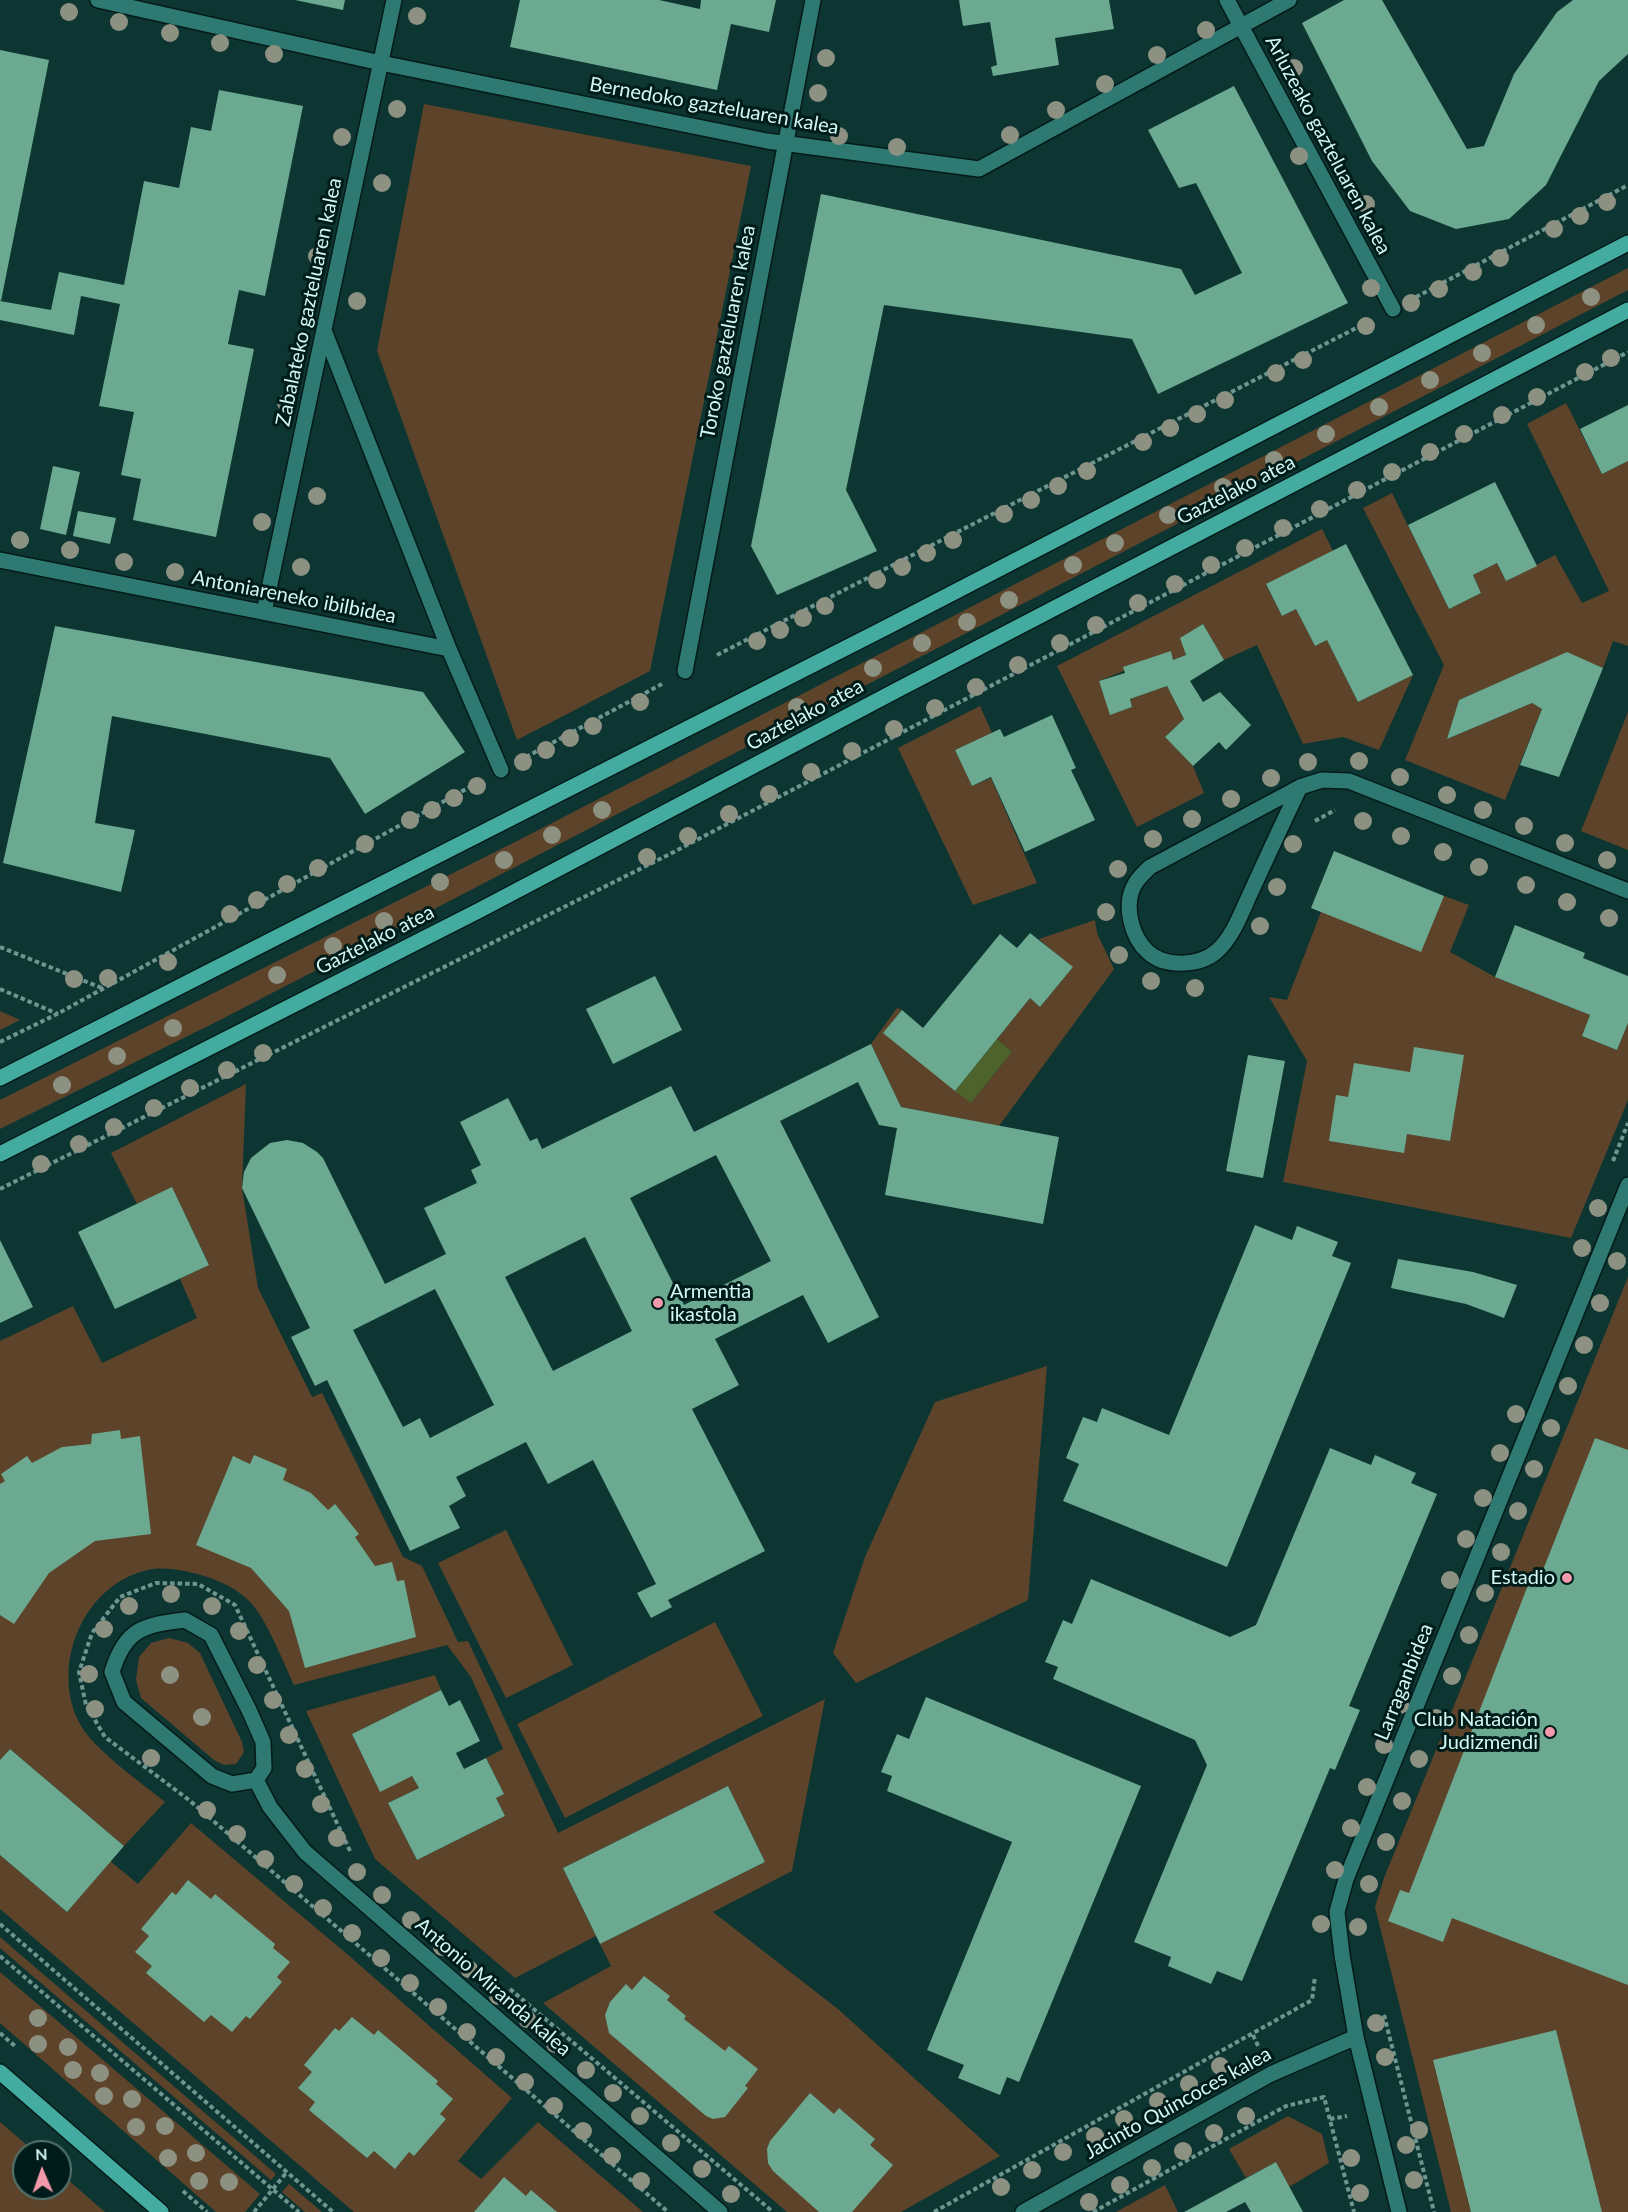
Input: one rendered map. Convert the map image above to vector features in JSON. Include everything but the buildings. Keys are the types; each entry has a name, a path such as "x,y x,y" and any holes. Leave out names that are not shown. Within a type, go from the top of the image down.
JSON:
{"main road":[{"name":"Gaztelako atea","path":"0,1078 887,627 1628,243"},
{"name":"Gaztelako atea","path":"0,1154 480,910 1628,310"},
{"path":"0,2072 161,2212"}],"street":[{"name":"Bernedoko gazteluaren kalea","path":"98,0 381,63 785,144 979,169 1289,0"},
{"name":"Zabalateko gazteluaren kalea","path":"264,612 394,0"},
{"name":"Toroko gazteluaren kalea","path":"685,671 813,0"},
{"name":"Arluzeako gazteluaren kalea","path":"1227,0 1393,309"},
{"path":"324,332 449,649 501,770"},
{"name":"Antoniareneko ibilbidea","path":"0,560 449,649"},
{"path":"1300,787 1236,924 1218,950 1204,959 1187,963 1167,961 1148,953 1130,920 1129,904 1134,885 1150,867 1300,787 1322,780 1349,782 1628,891"},
{"name":"Larraganbidea","path":"1399,2212 1356,2037 1337,1912 1346,1879 1628,1185"},
{"path":"185,1620 211,1635 228,1664 263,1742 264,1768 256,1780 232,1784 212,1776 124,1702 112,1672 118,1652 127,1639 149,1624 185,1620"},
{"name":"Antonio Miranda kalea","path":"256,1780 270,1807 305,1852 720,2212"},
{"name":"Jacinto Quincoces kalea","path":"1023,2212 1271,2074 1356,2037"}],"path":[{"path":"0,1042 57,1014 685,671 1393,309 1628,185"},
{"path":"0,1189 668,855 1628,352"},
{"path":"1311,823 1339,808"},
{"path":"195,938 212,971"},
{"path":"0,947 102,988"},
{"path":"0,989 95,1028"},
{"path":"244,1030 260,1059"},
{"path":"0,1924 333,2212"},
{"path":"0,1956 300,2212"},
{"path":"1382,2007 1434,2212"},
{"path":"934,2212 1253,2035"},
{"path":"1093,2212 1286,2106 1324,2097 1354,2212"},
{"path":"254,2212 287,2172"}],"shaded area":[{"path":"424,104 751,166 650,671 517,740 377,351"},
{"path":"1628,268 1628,290 222,1019 0,1129 0,1100 521,839"},
{"path":"1566,403 1602,474 1628,461 1628,646 1613,641 1603,668 1567,653 1459,700 1447,739 1532,703 1542,709 1505,800 1405,760 1444,665 1363,508 1392,493 1449,609 1481,593 1473,575 1497,563 1506,581 1555,555 1582,603 1609,591 1527,424"},
{"path":"1322,529 1333,551 1266,585 1282,616 1296,609 1315,646 1327,640 1358,702 1413,675 1379,750 1343,737 1303,744 1257,645 1224,660 1203,624 1181,638 1186,655 1173,660 1171,652 1099,681 1111,714 1132,707 1130,699 1167,686 1184,719 1165,737 1193,766 1204,793 1137,827 1057,666"},
{"path":"980,706 992,733 955,750 972,786 991,778 1037,883 973,905 898,748"},
{"path":"1628,712 1628,850 1581,831"},
{"path":"1444,896 1469,905 1450,952 1495,977 1590,1015 1582,1036 1617,1050 1628,1023 1628,1100 1571,1238 1283,1182 1307,1061 1269,997 1287,1000 1321,912"},
{"path":"1095,920 1097,933 1114,969 999,1126 901,1107 871,1044 897,1008 902,1010 884,1033 971,1103 1012,1052 997,1039 1030,998 1041,1006 1072,968 1039,939"},
{"path":"0,1011 20,1020 0,1030"},
{"path":"997,1039 1012,1052 971,1103 955,1091"},
{"path":"246,1084 242,1188 258,1288 312,1397 322,1393 403,1557 422,1566 458,1642 468,1641 558,1833 825,1699 792,1871 713,1912 838,2009 1000,2156 901,2212 787,2212 543,2003 611,1966 600,1944 765,1862 728,1786 563,1868 596,1936 515,1978 375,1859 306,1711 435,1675 441,1690 352,1734 380,1791 412,1776 419,1788 388,1803 417,1860 505,1816 496,1798 504,1794 486,1758 503,1749 471,1677 447,1645 294,1685 258,1611 241,1594 201,1575 168,1569 148,1570 125,1578 106,1592 90,1609 71,1652 69,1676 71,1699 85,1732 105,1754 165,1802 124,1846 10,1749 0,1760 0,1341 73,1306 102,1363 197,1318 180,1279 209,1264 172,1188 137,1204 111,1153"},
{"name":"Estadio","path":"1628,1277 1628,2212 1451,2212 1375,1907 1384,1878"},
{"path":"1047,1366 1028,1600 856,1683 833,1653 865,1557 935,1402"},
{"path":"506,1530 573,1665 506,1698 438,1563"},
{"path":"715,1622 763,1716 565,1818 517,1724"},
{"path":"169,1638 188,1643 200,1653 242,1742 244,1752 236,1764 224,1765 214,1760 141,1698 136,1680 139,1657 151,1643"},
{"path":"191,1823 347,1954 512,2098 458,2161 481,2179 538,2122 643,2212 354,2212 0,1909 0,1855 67,1912 110,1861 138,1884"},
{"path":"0,1937 276,2174 271,2180 0,1948"},
{"path":"0,1972 260,2194 245,2212 216,2212 0,2023"},
{"path":"1288,2116 1322,2134 1329,2163 1289,2187 1276,2162 1246,2178 1229,2149"},
{"path":"0,2122 21,2140 12,2140 12,2200 72,2200 72,2183 105,2212 0,2212"},
{"path":"289,2184 322,2212 305,2212 282,2192"},
{"path":"1165,2185 1178,2212 1116,2212"}],"place":[{"name":"Armentia ikastola","path":"658,1303"},
{"name":"Estadio","path":"1567,1578"},
{"name":"Club Natación Judizmendi","path":"1550,1732"}]}
